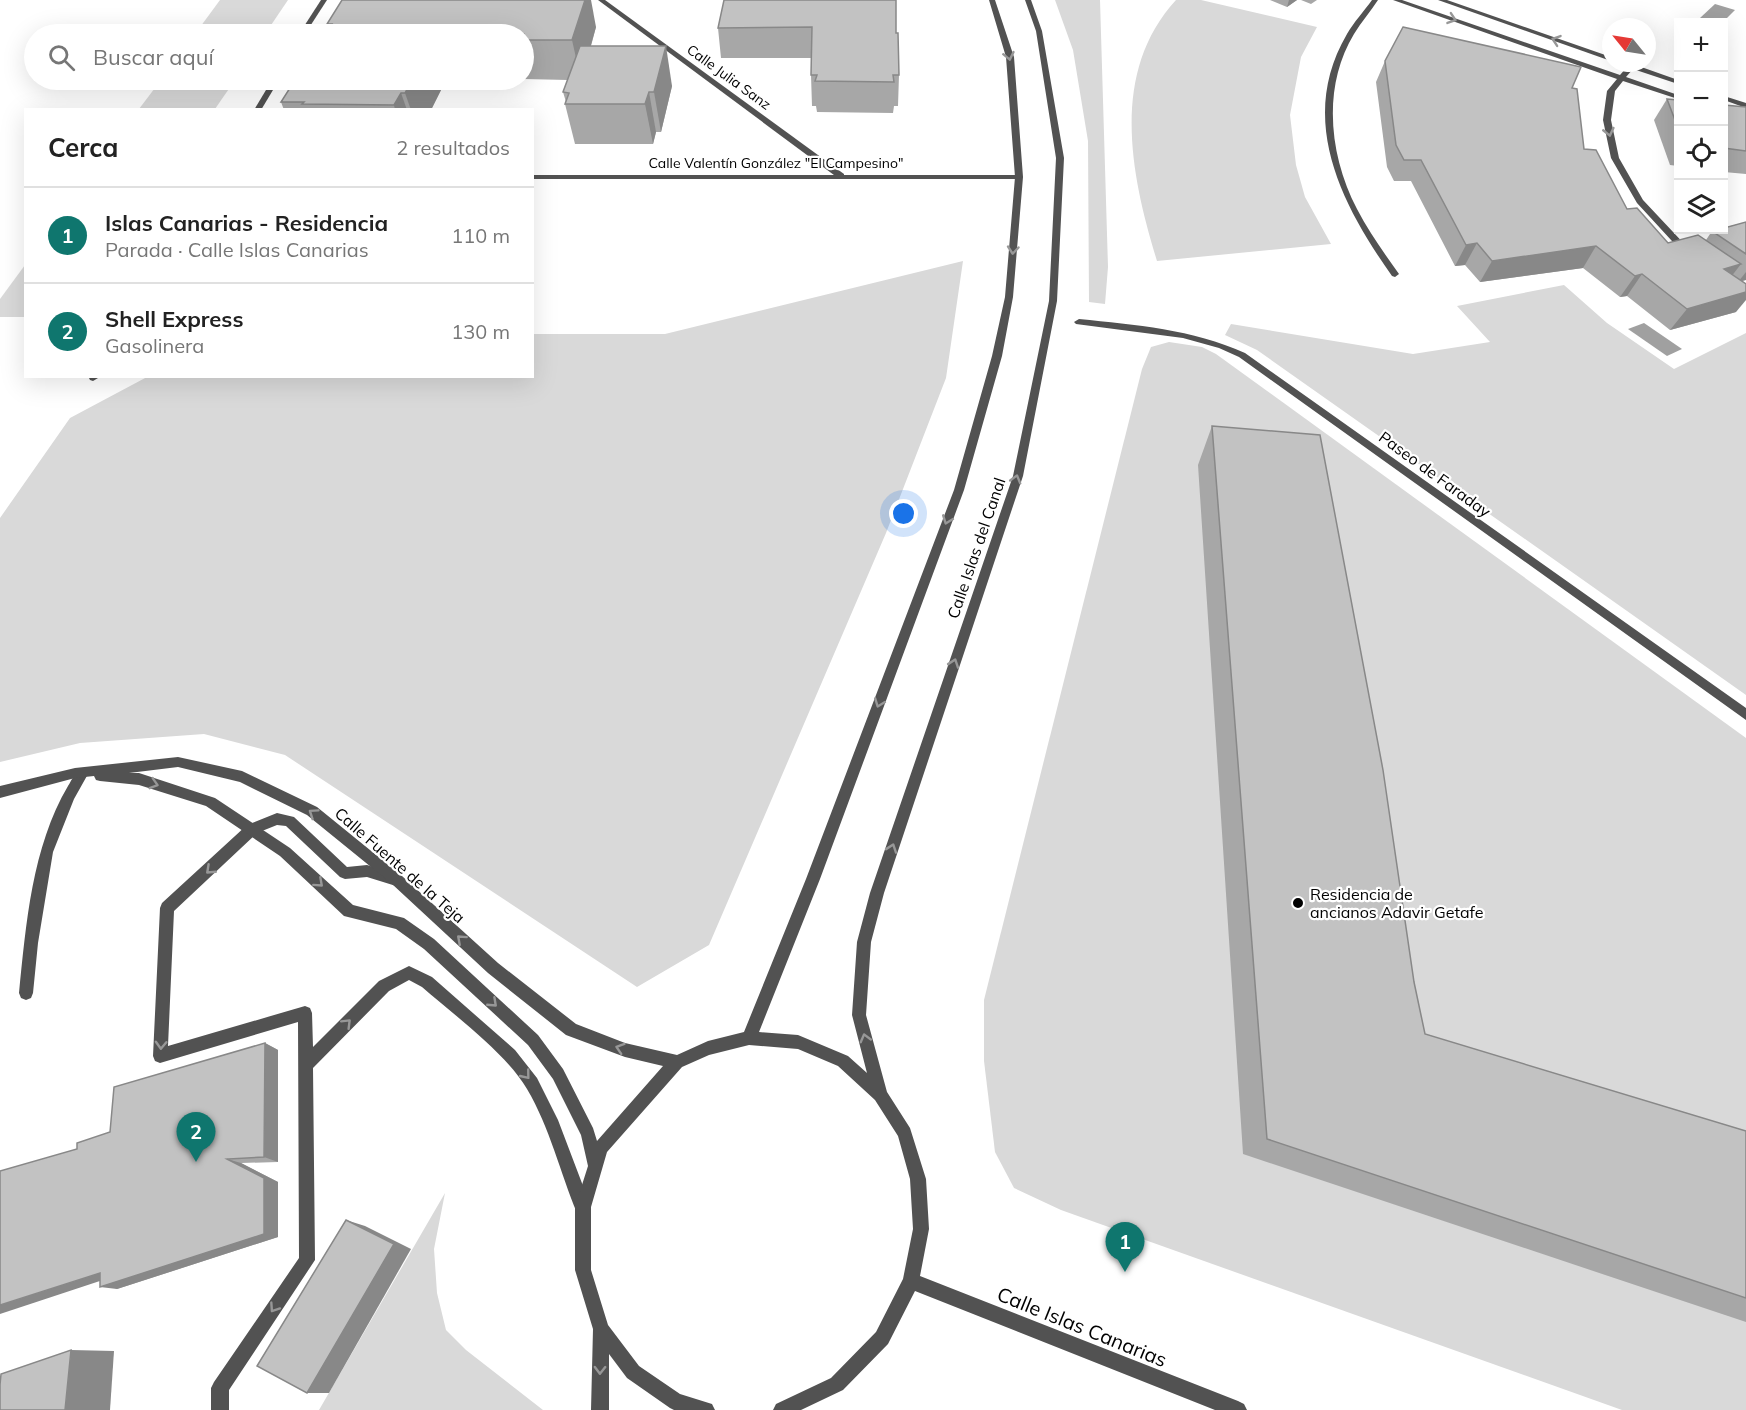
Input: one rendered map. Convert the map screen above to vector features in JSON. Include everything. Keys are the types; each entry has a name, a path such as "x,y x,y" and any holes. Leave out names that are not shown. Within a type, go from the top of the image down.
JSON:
{"street":[{"path":"309,24 324,0"},
{"name":"Calle Julia Sanz","path":"601,0 841,176"},
{"path":"749,1038 813,879 959,490 997,356 1009,297 1019,177 1010,57 992,0"},
{"name":"Calle Islas del Canal","path":"880,1095 859,1015 864,942 877,893 1018,476 1053,301 1060,158 1039,31 1028,0"},
{"path":"1375,0 1357,21 1337,59 1327,109 1328,130 1342,185 1364,231 1395,274"},
{"path":"1396,0 1674,96"},
{"path":"1441,0 1602,56"},
{"path":"1625,72 1611,91 1607,120 1615,158 1640,201 1683,249 1692,255"},
{"path":"1649,72 1674,81"},
{"path":"258,108 269,90"},
{"path":"1728,99 1746,106"},
{"name":"Calle Valentín González \"El Campesino\"","path":"534,177 1019,177"},
{"name":"Paseo de Faraday","path":"1079,322 1195,336 1242,355 1746,715"},
{"name":"Calle Fuente de la Teja","path":"0,792 79,774 178,762 242,777 312,812 397,880 493,968 571,1030 625,1050 677,1062"},
{"path":"26,993 31,943 46,852 79,774"},
{"name":"Calle Fuente de la Teja","path":"79,774 139,779 210,802 285,852 349,910 399,923 429,944 533,1040 558,1074 588,1133 595,1167"},
{"path":"220,1410 220,1388 307,1260 305,1013 160,1056 167,908 252,830 277,819 289,821 345,873 368,871 397,880"},
{"path":"306,1065 384,986 410,973 427,982 510,1055 532,1083 553,1125 584,1207"},
{"path":"600,1410 601,1329 584,1270 584,1207 601,1148 677,1062 708,1048 749,1038 798,1042 843,1061 880,1095 905,1133 918,1179 921,1229 911,1281 882,1338 837,1384 782,1410"},
{"name":"Calle Islas Canarias","path":"911,1281 1238,1410"},
{"path":"601,1329 633,1372 676,1402 706,1410"}],"shaded area":[{"path":"220,0 288,0 272,24 202,24"},
{"path":"1055,0 1100,0 1108,267 1105,304 1089,302 1088,141 1073,50"},
{"path":"1176,0 1201,0 1317,27 1301,57 1290,115 1296,165 1305,197 1331,244 1157,261 1140,195 1134,160 1132,126 1134,92 1141,60 1155,29"},
{"path":"1715,4 1735,10 1727,18 1700,18"},
{"path":"153,90 228,90 216,108 140,108"},
{"path":"963,261 946,378 886,533 709,945 637,987 285,755 204,734 80,743 0,762 0,518 70,418 145,378 534,378 534,334 665,334"},
{"path":"24,266 24,317 0,317 0,299"},
{"path":"1564,285 1607,323 1674,369 1746,333 1746,695 1257,350 1225,335 1231,324 1413,354 1490,342 1457,306"},
{"path":"1644,323 1682,349 1667,356 1628,329"},
{"path":"1169,342 1202,347 1216,354 1746,738 1746,1410 1622,1410 1061,1210 1014,1188 995,1152 984,1061 984,1000 1142,369 1151,347"},
{"path":"445,1193 434,1249 437,1293 446,1330 466,1350 543,1410 319,1410"}],"building":[{"path":"342,0 585,0 572,40 534,40 534,24 327,24"},
{"path":"724,0 896,0 899,75 893,75 894,82 815,81 817,75 811,75 812,27 718,28"},
{"path":"1403,27 1581,67 1572,88 1577,89 1584,149 1596,150 1627,209 1637,208 1668,243 1698,235 1741,264 1724,269 1746,284 1746,292 1687,309 1642,274 1635,276 1596,246 1492,261 1477,243 1466,245 1421,160 1404,160 1396,145 1385,61"},
{"path":"580,46 666,46 654,92 649,92 645,104 565,104 569,93 563,92"},
{"path":"289,90 407,90 405,93 401,93 394,105 281,102"},
{"path":"1667,99 1674,100 1674,117"},
{"path":"1728,105 1746,107 1746,151 1728,149"},
{"path":"1746,222 1746,254 1716,234 1728,234 1728,227"},
{"name":"Residencia de ancianos Adavir Getafe","path":"1212,426 1320,435 1383,770 1414,982 1425,1034 1746,1131 1746,1298 1267,1139"},
{"path":"265,1043 264,1157 227,1159 264,1178 264,1234 100,1287 100,1273 0,1305 0,1171 77,1149 77,1143 110,1132 114,1087"},
{"path":"346,1220 394,1244 307,1393 257,1366"},
{"path":"71,1350 65,1410 0,1410 1,1374"}],"place":[{"name":"Residencia de ancianos Adavir Getafe","path":"1298,903"},
{"name":"Shell Express","path":"196,1162"},
{"name":"Islas Canarias - Residencia","path":"1125,1272"}]}
